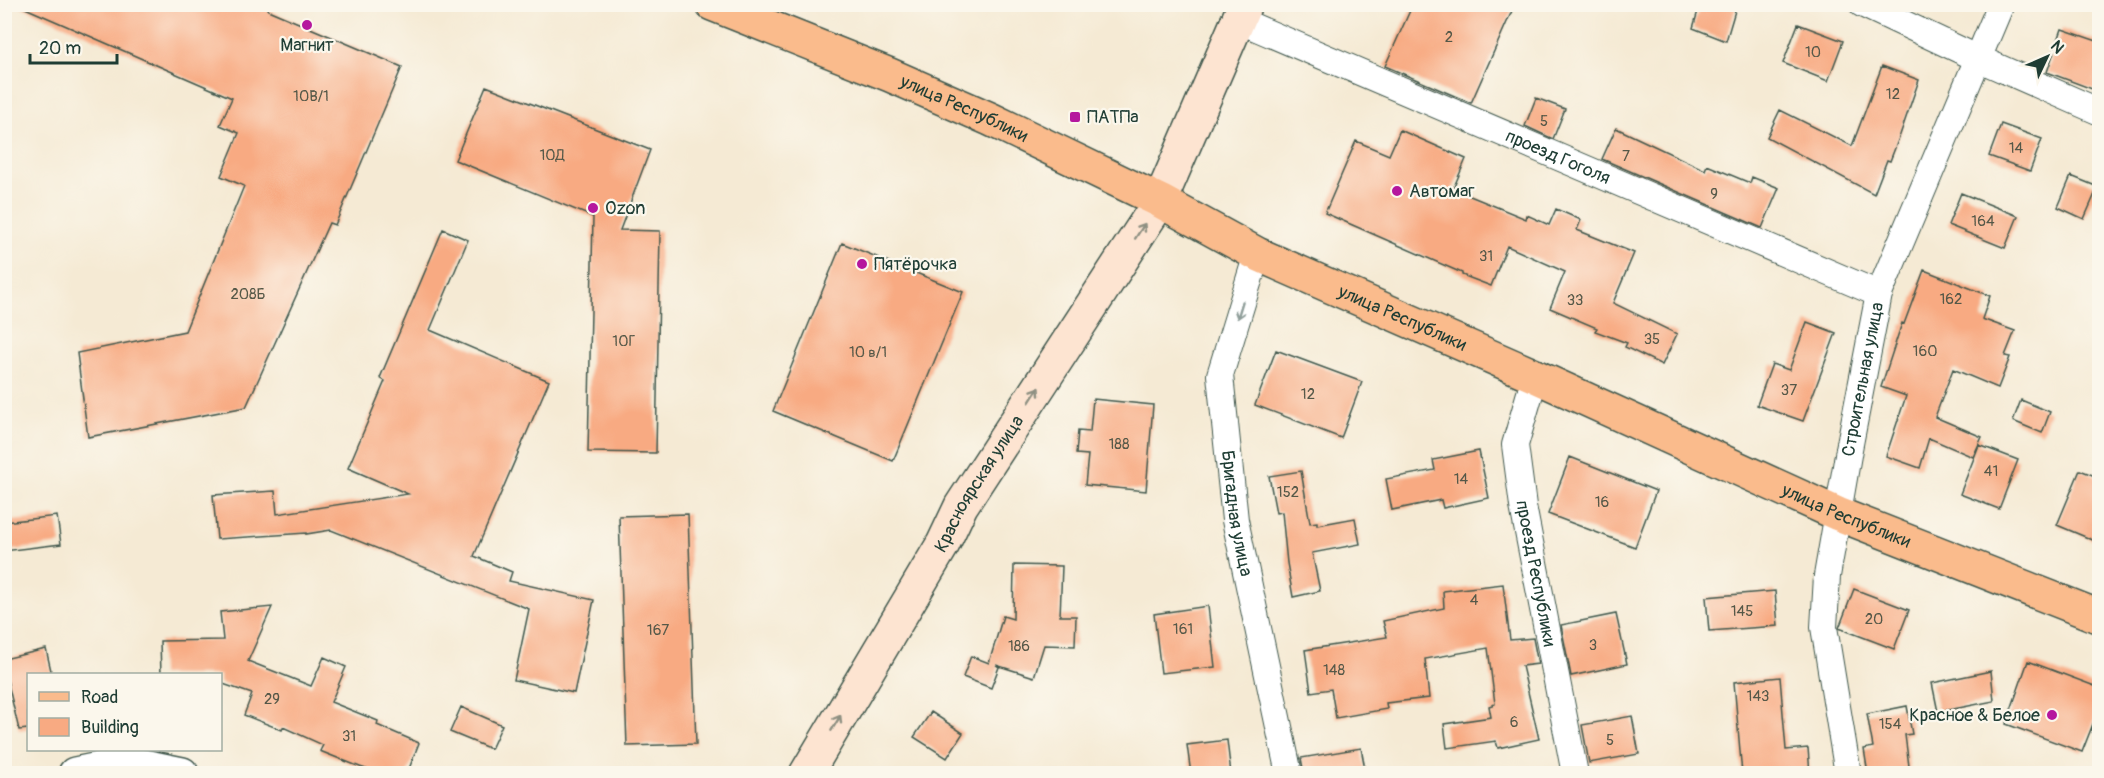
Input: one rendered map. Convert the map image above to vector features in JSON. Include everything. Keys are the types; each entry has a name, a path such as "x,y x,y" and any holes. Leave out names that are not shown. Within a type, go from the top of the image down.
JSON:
{"main road":[{"name":"улица Республики","path":"712,4 890,75 1002,125 1160,201 1257,254 1535,375 1838,514 2100,617"},
{"path":"1160,201 1242,12"},
{"name":"Красноярская улица","path":"806,774 943,544 961,506 1160,201"}],"street":[{"path":"1862,4 2100,112"},
{"name":"Строительная улица","path":"1848,774 1824,627 1827,576 1879,294 2001,4"},
{"name":"проезд Гоголя","path":"1242,12 1879,294"},
{"name":"Бригадная улица","path":"1257,254 1220,375 1236,520 1289,774"},
{"name":"проезд Республики","path":"1535,375 1515,445 1523,506 1575,774"},
{"path":"75,774 129,768 182,774"}],"building":[{"path":"16,4 270,4 268,10 402,67 335,225 329,223 246,407 88,437 77,353 185,331 244,186 221,176 239,133 220,125 232,98"},
{"path":"1413,4 1515,4 1471,103 1385,66"},
{"path":"1700,4 1737,4 1726,41 1693,28"},
{"path":"1798,24 1843,41 1828,81 1783,63"},
{"path":"2062,29 2100,42 2100,92 2047,72"},
{"path":"1882,66 1919,80 1890,161 1887,160 1874,194 1767,137 1780,110 1852,146"},
{"path":"486,86 650,150 620,230 660,231 656,453 588,452 593,217 455,160"},
{"path":"1536,98 1565,109 1553,139 1525,126"},
{"path":"2001,124 2042,139 2030,171 1989,156"},
{"path":"1616,128 1705,170 1707,165 1750,183 1752,177 1779,188 1762,228 1602,159"},
{"path":"1400,130 1466,159 1453,189 1526,219 1527,215 1549,225 1556,209 1581,220 1577,230 1634,253 1613,303 1677,334 1662,365 1625,347 1627,343 1595,331 1597,328 1550,308 1565,272 1507,246 1491,286 1325,213 1356,141 1389,155"},
{"path":"2071,176 2098,187 2084,219 2058,207"},
{"path":"1961,193 2018,216 2005,248 1948,225"},
{"path":"443,229 468,240 430,330 549,381 474,556 512,572 509,581 594,600 574,693 514,680 529,609 331,530 306,534 217,539 213,495 275,491 277,514 408,494 348,468 385,381 380,378"},
{"path":"842,243 963,292 893,461 773,411"},
{"path":"1924,270 1990,296 1982,319 2015,331 2005,356 2010,357 1998,388 1953,369 1935,417 1982,437 1973,457 1929,438 1920,468 1886,456 1906,396 1881,387 1902,323 1904,324"},
{"path":"1807,322 1836,333 1803,421 1757,405 1772,364 1789,370"},
{"path":"1276,350 1362,382 1341,438 1255,405"},
{"path":"1093,399 1153,405 1146,491 1085,485 1088,455 1076,454 1078,431 1090,432"},
{"path":"2021,400 2050,412 2042,433 2013,421"},
{"path":"1979,445 2018,460 1999,509 1960,494"},
{"path":"1479,451 1489,498 1443,508 1441,500 1392,510 1386,479 1435,470 1433,460"},
{"path":"1570,457 1656,491 1635,547 1548,514"},
{"path":"2080,470 2100,478 2100,543 2057,525"},
{"path":"1301,471 1310,523 1317,522 1317,525 1355,518 1360,544 1312,553 1320,591 1293,597 1282,512 1276,513 1269,476"},
{"path":"688,514 696,744 627,746 619,516"},
{"path":"57,516 61,544 4,551 4,522"},
{"path":"1014,565 1062,566 1060,616 1076,616 1075,646 1044,645 1034,677 996,665 999,667 991,688 963,677 971,656 989,663 1003,616 1013,619"},
{"path":"1503,584 1510,640 1533,638 1538,664 1522,666 1539,739 1498,748 1496,741 1447,748 1444,724 1491,717 1489,706 1495,704 1488,648 1425,659 1429,698 1386,703 1387,709 1336,718 1331,689 1311,692 1305,650 1387,637 1383,621 1444,608 1443,591"},
{"path":"1854,589 1909,610 1894,649 1839,628"},
{"path":"1775,591 1778,626 1709,631 1706,597"},
{"path":"1208,606 1215,667 1161,673 1154,614"},
{"path":"272,607 248,661 311,686 324,657 346,667 331,702 378,721 377,725 419,743 407,774 380,774 360,767 320,751 323,745 283,727 282,730 244,715 252,694 222,684 222,673 161,673 160,641 223,640 220,612"},
{"path":"1616,614 1627,664 1571,676 1561,625"},
{"path":"46,649 52,673 27,673 27,729 19,730 6,675 4,675 4,659"},
{"name":"Красное & Белое","path":"2028,661 2100,688 2100,706 2082,752 2006,724"},
{"path":"1991,671 1994,701 1938,712 1932,683"},
{"path":"1780,677 1786,750 1808,748 1810,774 1742,774 1734,682"},
{"path":"1907,706 1912,734 1905,735 1910,774 1868,774 1864,749 1873,747 1867,714"},
{"path":"461,707 502,725 491,749 450,732"},
{"path":"931,712 963,733 947,758 914,737"},
{"path":"1632,716 1639,754 1589,763 1582,725"},
{"path":"1227,740 1231,774 1191,774 1187,745"},
{"path":"1361,748 1366,774 1304,774 1301,758"}],"place":[{"name":"Магнит","path":"307,25"},
{"name":"ПАТПа","path":"1075,117"},
{"name":"Автомаг","path":"1397,191"},
{"name":"Ozon","path":"593,208"},
{"name":"Пятёрочка","path":"862,264"},
{"name":"Красное & Белое","path":"2052,715"}]}
